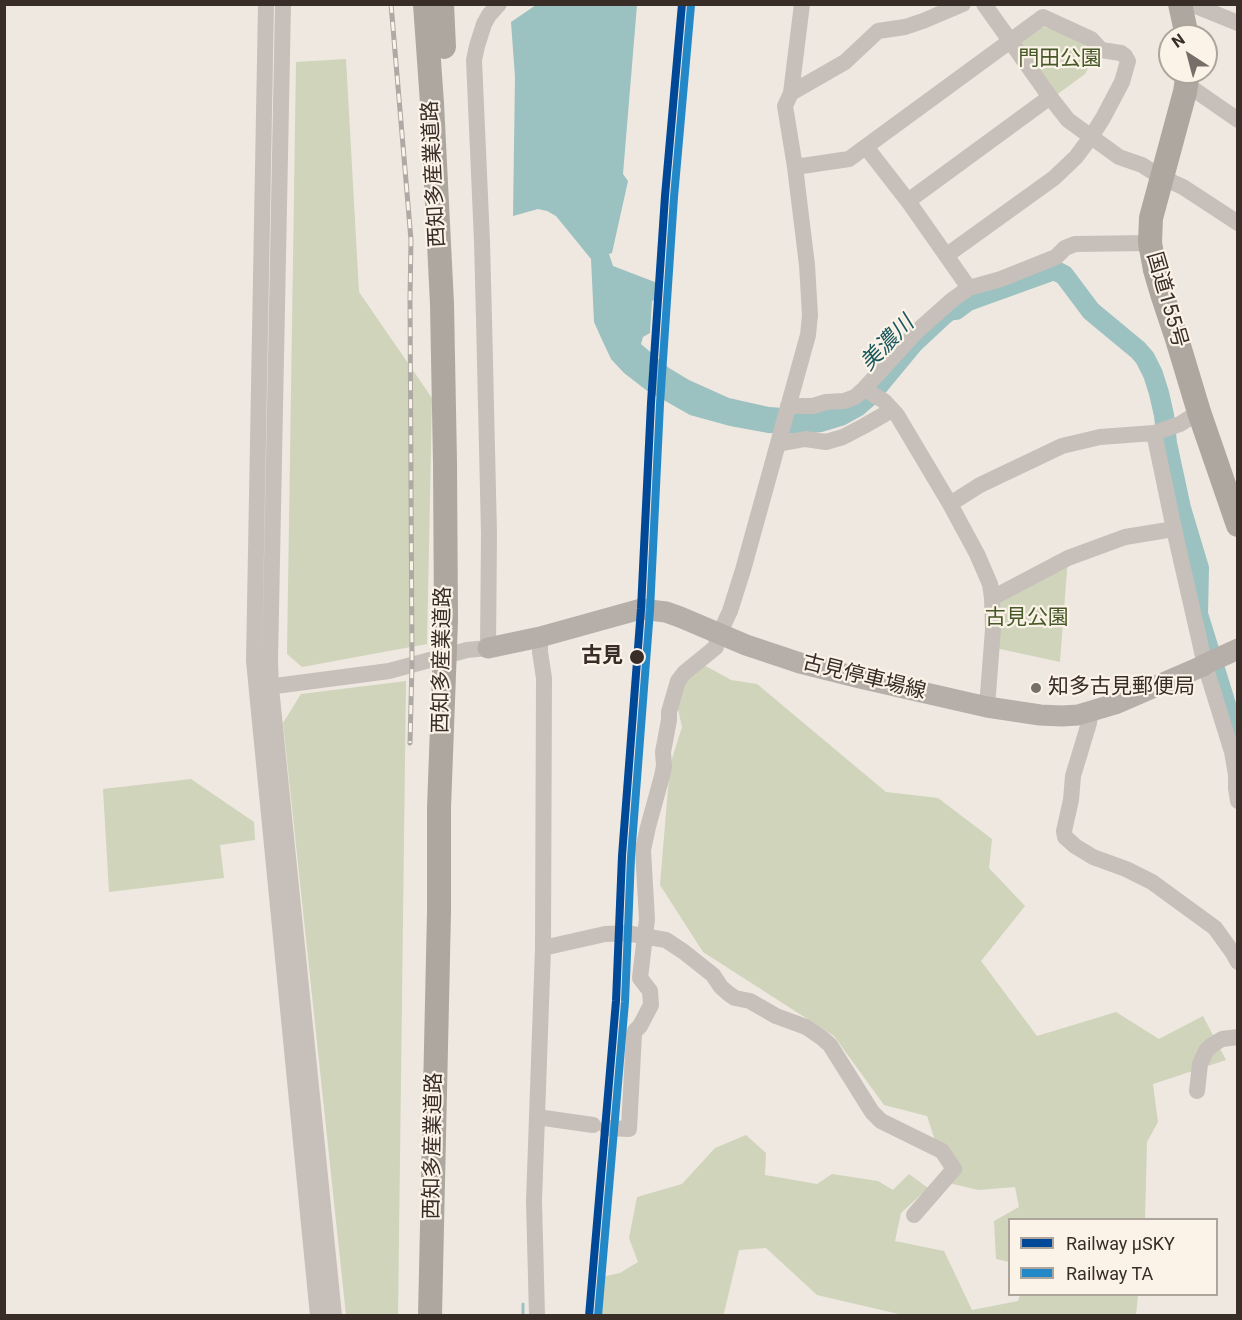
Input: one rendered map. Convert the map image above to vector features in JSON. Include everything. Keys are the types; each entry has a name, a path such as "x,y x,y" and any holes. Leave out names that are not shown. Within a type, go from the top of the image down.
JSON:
{"highway":[{"name":"西知多産業道路","path":"425,4 442,304 445,462 453,621"},
{"name":"西知多産業道路","path":"430,1316 453,621 458,344 453,192 442,4"},
{"path":"1180,4 1184,24"},
{"name":"国道155号","path":"1186,84 1150,218 1150,243 1160,286 1177,339 1190,418 1238,525"},
{"name":"西知多産業道路","path":"446,1316 450,700"}],"main road":[{"name":"古見停車場線","path":"488,648 540,637 641,609 666,612 746,645 800,663 987,707 1040,715 1070,715 1116,704 1217,659"}],"street":[{"path":"266,4 254,661 264,688 334,1316"},
{"path":"282,4 264,688 318,1316"},
{"path":"264,688 389,671 467,650 488,648 489,534 483,285 474,60 484,24 500,4"},
{"path":"537,1117 629,1129 634,1034 651,1005 650,991 640,978 646,919 643,850 664,766 663,752 669,712 678,681 684,673 716,647 717,639 730,611 808,335 810,315 807,265 785,106 791,93 802,4"},
{"path":"791,93 845,62 878,31 905,27 925,13 963,4"},
{"path":"984,4 1068,120 1119,157 1142,165 1183,187 1238,223"},
{"path":"1191,4 1238,23"},
{"path":"795,167 849,159 1043,17 1091,39 1101,50 1122,53 1128,61 1122,82 1103,118 1076,157 1054,178 947,255"},
{"path":"1194,84 1238,120"},
{"path":"908,201 1050,97"},
{"path":"866,147 908,201 969,288"},
{"path":"788,406 813,406 855,397 865,390 915,333 969,288 1001,279 1056,258 1065,248 1075,244 1150,243"},
{"path":"865,390 888,405 897,415 950,504 990,584 993,629 987,707"},
{"path":"778,444 805,439 826,442 854,431 888,405"},
{"path":"950,504 980,485 1062,446 1100,437 1154,432 1190,418"},
{"path":"1154,432 1174,529 1217,659 1236,775 1238,801"},
{"path":"992,598 1068,558 1125,537 1174,529"},
{"path":"537,1316 534,1201 543,948 544,678 540,637"},
{"path":"1089,712 1089,723 1073,776 1065,837 1094,857 1152,882 1215,928 1236,957"},
{"path":"543,948 605,934 626,933 666,940 713,975 721,987 735,998 750,1001 822,1038 830,1045 872,1112 881,1121 942,1151 954,1169 914,1215"},
{"path":"1197,1091 1200,1064 1206,1051 1222,1039 1238,1037"}],"green space":[{"name":"門田公園","path":"1040,26 1079,40 1096,54 1085,74 1055,96 1017,43"},
{"path":"346,59 359,292 432,398 427,644 302,667 287,654 296,62"},
{"name":"古見公園","path":"1068,558 1060,662 991,647 992,598"},
{"path":"702,664 731,680 757,684 886,792 938,798 992,839 989,868 1025,906 981,961 1037,1036 1116,1012 1159,1039 1203,1016 1226,1060 1153,1084 1158,1122 1147,1142 1145,1218 1008,1218 1008,1262 996,1259 994,1221 1019,1207 1015,1187 978,1190 949,1183 927,1116 884,1105 834,1036 703,952 660,885 670,765 682,727 673,687"},
{"path":"406,681 398,1315 346,1315 283,723 301,694"},
{"path":"191,779 254,822 255,840 220,845 224,878 109,892 103,789"},
{"path":"746,1135 766,1153 765,1175 817,1184 832,1174 878,1181 893,1190 909,1174 928,1188 901,1213 895,1241 944,1251 972,1310 1018,1301 1020,1296 1138,1296 1136,1315 903,1315 817,1295 766,1248 739,1250 722,1315 599,1316 602,1277 620,1273 638,1262 629,1238 637,1197 682,1184 715,1148"}],"water":[{"path":"536,5 637,5 623,174 628,181 612,253 609,254 613,266 660,284 660,298 652,301 650,333 643,337 641,344 669,368 729,398 769,407 833,408 951,310 975,293 980,299 921,350 878,402 863,415 845,425 822,432 768,433 730,426 690,415 646,390 624,373 611,359 594,322 591,259 556,216 547,211 538,209 513,216 515,77 511,22"}],"waterway":[{"name":"美濃川","path":"956,310 968,301 1054,270 1064,275 1091,311 1145,358 1159,393 1181,508 1199,568 1198,614 1238,743"},
{"path":"523,1304 523,1316"}],"railway":[{"path":"391,4 411,240 412,664 410,743"}],"rail line":[{"name":"μSKY","path":"589,1316 616,1001 622,856 641,609 651,403 665,196 682,4"},
{"name":"TA","path":"598,1316 625,1002 631,857 650,610 660,404 674,197 691,5"}],"place":[{"name":"古見","path":"637,657"},
{"name":"知多古見郵便局","path":"1036,688"}]}
